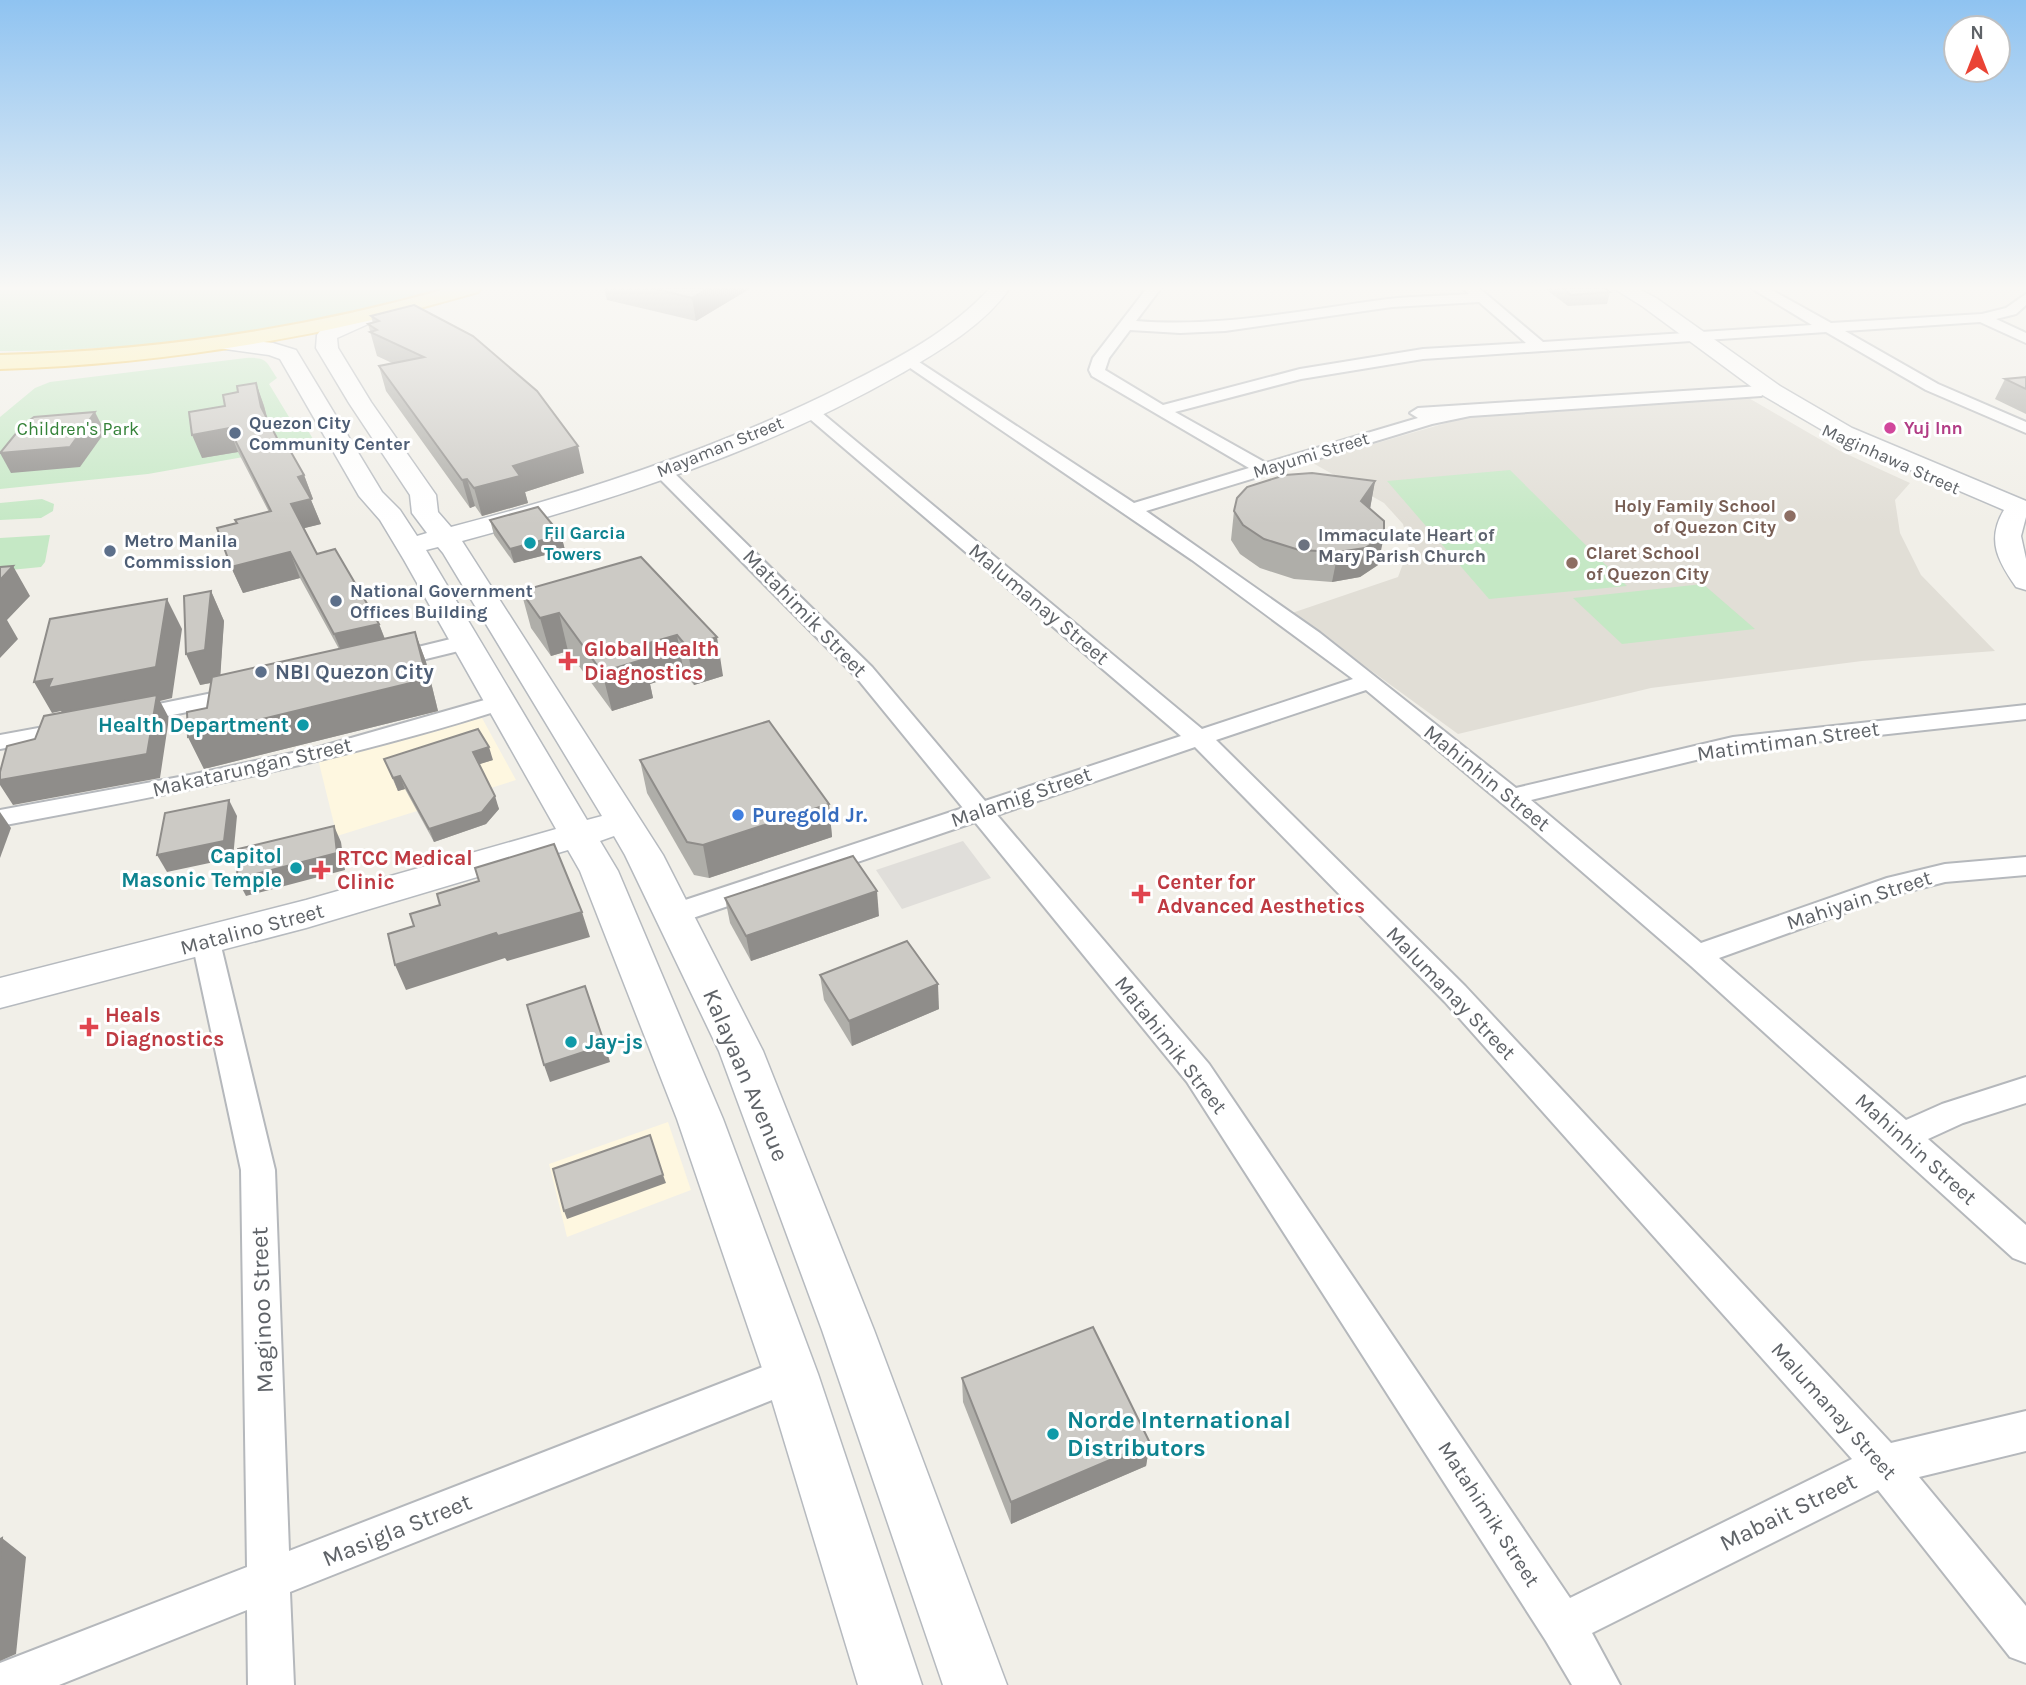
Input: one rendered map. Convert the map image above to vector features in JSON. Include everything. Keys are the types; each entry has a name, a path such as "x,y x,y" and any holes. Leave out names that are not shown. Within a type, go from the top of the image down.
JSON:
{"main road":[{"name":"Kalayaan Avenue","path":"306,367 372,495 395,509 409,546 502,702 601,828 644,855 674,914 753,1079 848,1330 975,1685"},
{"name":"Kalayaan Avenue","path":"338,367 423,495 425,510 558,713 601,828 598,871 700,1119 791,1374 890,1685"},
{"name":"Mayaman Street","path":"409,546 561,504 662,471 810,411 897,367"},
{"name":"Maginhawa Street","path":"1730,367 1761,391 1812,424 1924,477 1991,502 2023,508"},
{"name":"Maginhawa Street","path":"1736,367 1844,433 2023,508"},
{"path":"2023,508 2008,524 2006,536 2013,562 2026,581"},
{"path":"395,509 425,510"},
{"name":"Matalino Street","path":"0,993 206,942 601,828"}],"street":[{"name":"Mahinhin Street","path":"917,367 1132,509 1369,681 1512,797 1697,955 2026,1247"},
{"path":"1098,367 1100,376 1112,385 1264,469"},
{"path":"1160,411 1337,367"},
{"path":"1896,367 1944,393 2026,428"},
{"name":"Mayumi Street","path":"1132,509 1428,420 1470,411 1486,409 1498,407 1511,406 1418,413 1486,408 1500,408 1761,391"},
{"name":"Malumanay Street","path":"810,411 1199,738 1455,994 1884,1465 2026,1641"},
{"name":"Matahimik Street","path":"662,471 864,672 1198,1073 1562,1625 1597,1685"},
{"path":"370,665 467,642"},
{"name":"Malamig Street","path":"674,914 1369,681"},
{"path":"0,742 260,690"},
{"name":"Makatarungan Street","path":"0,818 307,756 448,721 502,702"},
{"name":"Matimtiman Street","path":"1512,797 1733,744 2026,712"},
{"name":"Mahiyain Street","path":"1697,955 1887,887 1945,873 2026,866"},
{"name":"Maginoo Street","path":"206,942 258,1170 271,1685"},
{"path":"1903,1136 1953,1114 2026,1090"},
{"name":"Masigla Street","path":"2,1685 791,1374"},
{"name":"Mabait Street","path":"1562,1625 1884,1465 2026,1431"}],"shaded area":[{"name":"Claret School of Quezon City","path":"1747,397 1840,451 1910,483 1895,500 1900,533 1921,575 1995,651 1862,661 1651,688 1458,734 1292,613 1398,577 1409,548 1403,524 1384,503 1311,462 1481,413"},
{"path":"482,718 516,780 337,836 318,759"},
{"path":"963,841 991,878 902,909 876,870"},
{"path":"668,1122 691,1190 567,1237 549,1164"}],"green space":[{"name":"Children's Park","path":"175,367 270,367 277,378 269,384 289,417 301,419 316,444 148,474 0,489 0,417 35,388 50,382"},
{"path":"1510,470 1627,586 1489,599 1387,481"},
{"path":"42,499 54,504 53,511 41,518 0,520 0,503"},
{"path":"50,535 45,562 41,567 0,571 0,538"},
{"path":"1703,584 1755,629 1622,644 1573,598"}],"building":[{"path":"379,367 509,367 537,391 578,446 513,466 520,476 474,488 467,479 462,480"},
{"path":"2026,377 2026,389 2005,379"},
{"path":"256,383 261,407 281,446 287,445 304,475 298,477 311,499 291,504 317,554 335,549 379,624 334,634 290,552 231,567 217,528 237,523 235,520 271,511 229,428 192,435 189,412 225,406 223,395 238,392 237,386"},
{"path":"95,412 70,447 0,453 22,426 34,417"},
{"path":"1312,473 1375,481 1361,501 1384,521 1384,536 1365,548 1338,552 1299,550 1264,539 1243,525 1234,511 1237,498 1247,487 1285,475"},
{"path":"538,507 561,535 510,549 490,520"},
{"path":"641,557 717,637 687,647 677,635 635,647 645,659 602,672 559,613 540,618 521,591"},
{"path":"13,566 0,580 0,567"},
{"path":"211,591 205,650 186,654 184,596"},
{"path":"167,599 156,667 48,688 52,679 34,682 50,619"},
{"path":"415,632 427,679 188,737 187,712 207,708 212,677"},
{"path":"157,695 147,754 0,780 7,746 35,739 44,716"},
{"path":"769,721 829,804 703,845 687,842 640,760"},
{"path":"478,729 489,747 473,752 495,796 482,812 429,829 400,776 393,778 384,759"},
{"path":"229,800 224,841 157,855 165,813"},
{"path":"334,826 337,853 237,879 238,849"},
{"path":"554,844 582,912 498,936 496,933 395,965 388,934 414,926 410,914 440,905 437,894 479,881 475,868"},
{"path":"853,856 877,891 746,936 725,898"},
{"path":"907,941 938,984 849,1021 820,975"},
{"name":"Jay-js","path":"585,986 605,1045 544,1065 527,1005"},
{"path":"650,1135 663,1175 564,1211 553,1169"},
{"name":"Norde International Distributors","path":"1093,1327 1150,1443 1011,1502 962,1378"}],"place":[{"name":"Yuj Inn","path":"1890,428"},
{"name":"Quezon City Community Center","path":"235,433"},
{"name":"Holy Family School of Quezon City","path":"1790,516"},
{"name":"Fil Garcia Towers","path":"530,543"},
{"name":"Immaculate Heart of Mary Parish Church","path":"1304,545"},
{"name":"Metro Manila Commission","path":"110,551"},
{"name":"Claret School of Quezon City","path":"1572,563"},
{"name":"National Government Offices Building","path":"336,601"},
{"name":"Global Health Diagnostics","path":"568,661"},
{"name":"NBI Quezon City","path":"261,672"},
{"name":"Health Department","path":"303,725"},
{"name":"Puregold Jr.","path":"738,815"},
{"name":"Capitol Masonic Temple","path":"296,868"},
{"name":"RTCC Medical Clinic","path":"321,870"},
{"name":"Center for Advanced Aesthetics","path":"1141,894"},
{"name":"Heals Diagnostics","path":"89,1027"},
{"name":"Jay-js","path":"571,1042"},
{"name":"Norde International Distributors","path":"1053,1434"}]}
